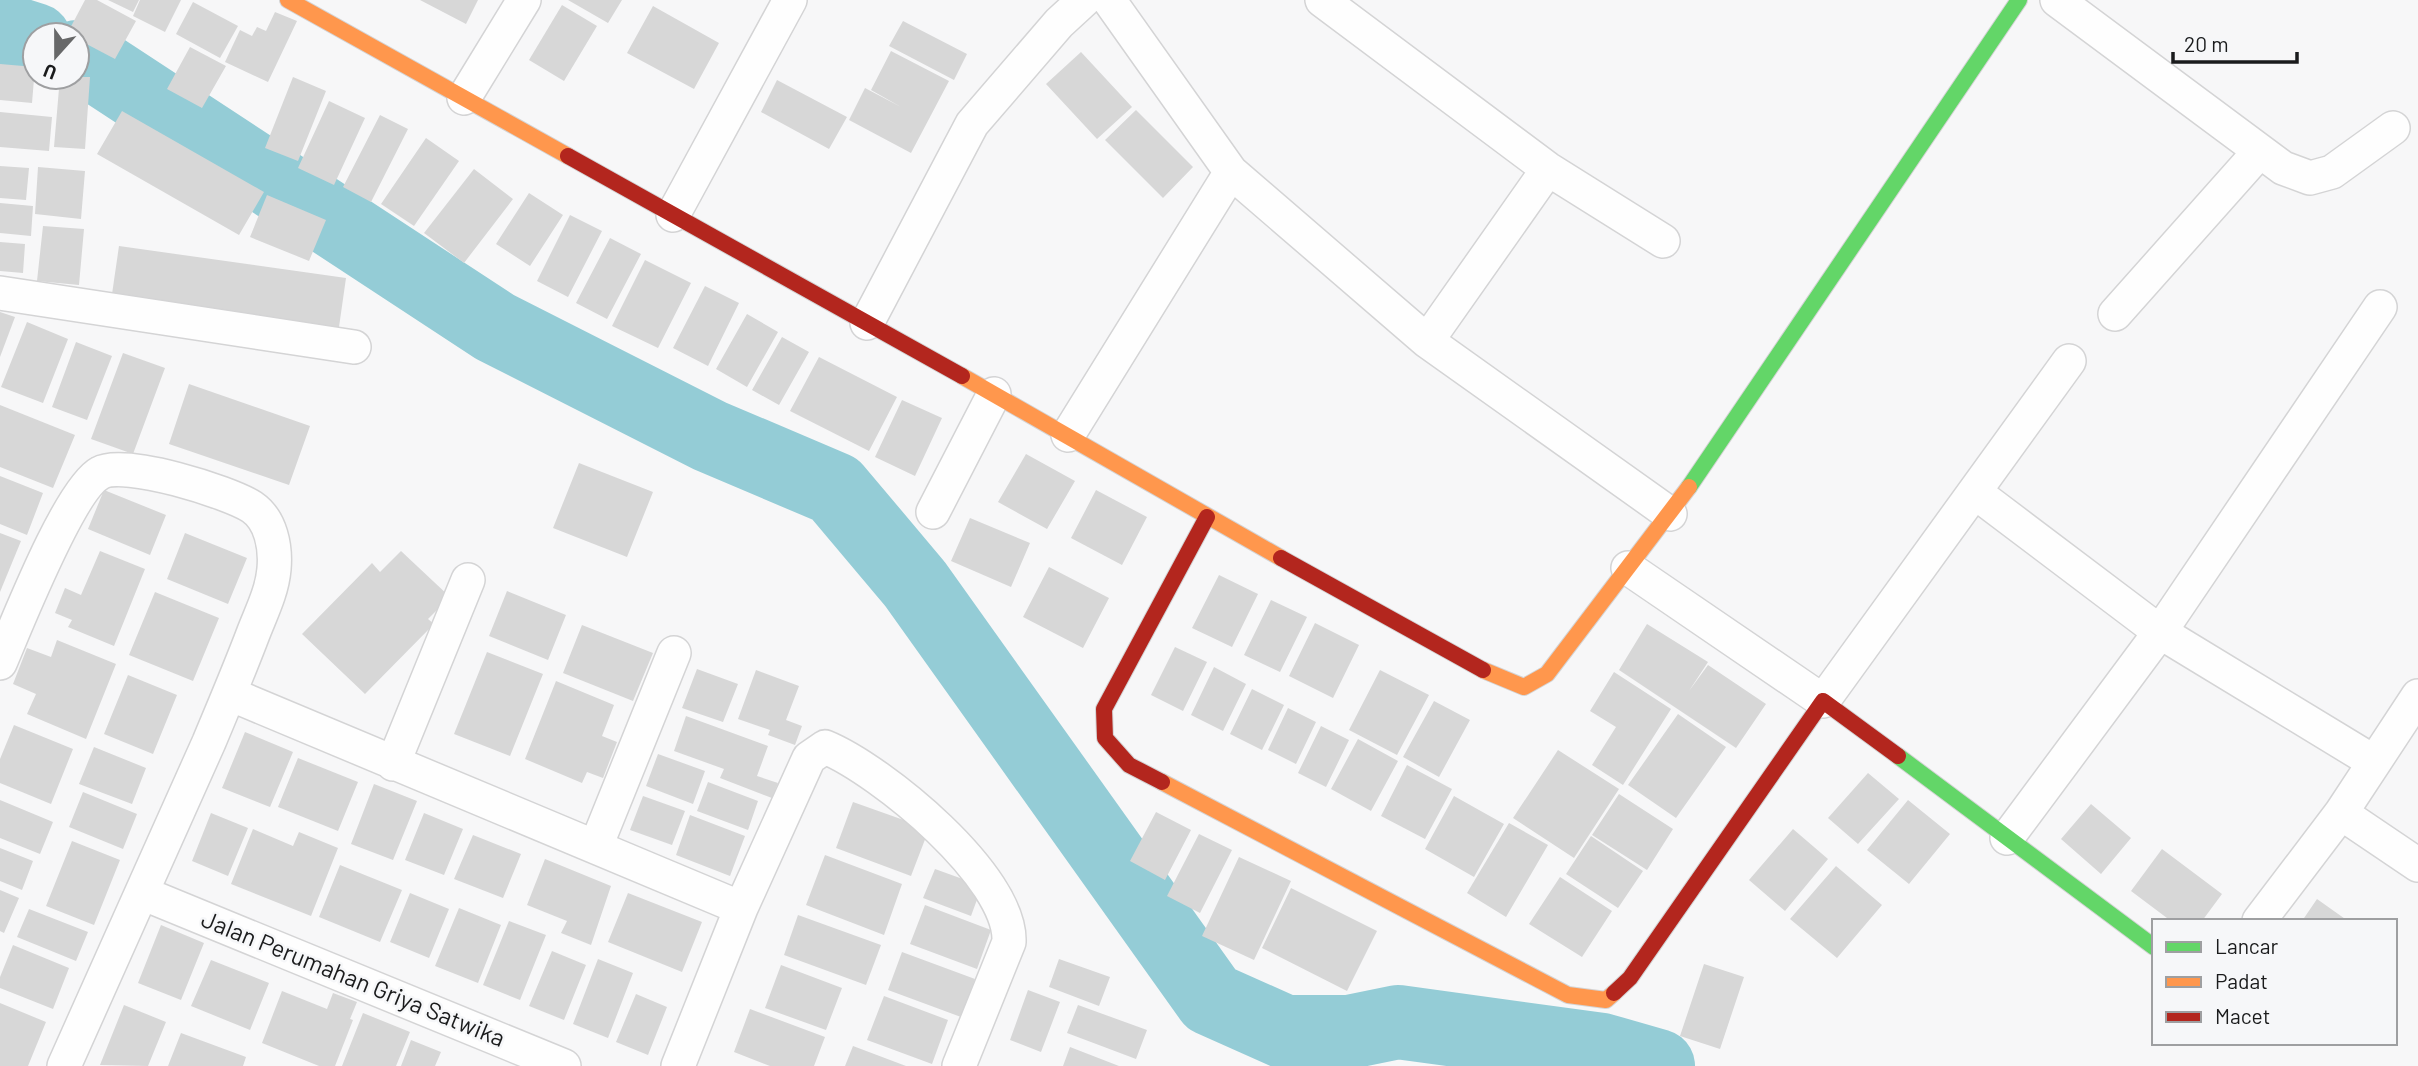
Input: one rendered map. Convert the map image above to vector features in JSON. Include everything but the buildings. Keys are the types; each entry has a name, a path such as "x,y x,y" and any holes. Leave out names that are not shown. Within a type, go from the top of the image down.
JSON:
{"street":[{"path":"288,0 1068,435 1207,517 1486,672 1524,687 1548,674 1670,514 2019,0"},
{"path":"464,98 524,0"},
{"path":"673,215 790,0"},
{"path":"867,323 972,124 1059,23 1084,0"},
{"path":"1109,0 1231,172 1427,341 1670,514"},
{"path":"1322,0 1548,169 1663,241"},
{"path":"2057,0 2283,168 2310,178 2332,172 2393,128"},
{"path":"2115,314 2260,152"},
{"path":"1427,341 1548,169"},
{"path":"1068,435 1231,172"},
{"path":"0,293 354,347"},
{"path":"2007,838 2160,632 2380,307"},
{"path":"1207,517 1104,709 1105,738 1129,765 1568,995 1606,1000 1630,978 1823,701 1976,493 2069,360"},
{"path":"933,512 994,394"},
{"path":"0,663 31,590 82,492 99,473 112,468 133,470 221,492 254,508 269,526 274,550 270,591 230,694 64,1066"},
{"path":"1976,493 2160,632 2374,762"},
{"path":"1628,568 1823,701 2152,946"},
{"path":"393,764 468,580"},
{"path":"596,846 674,653"},
{"path":"230,694 741,908"},
{"path":"2261,919 2342,813 2418,696"},
{"path":"678,1066 741,908 809,758 825,747 849,757 925,814 980,875 1010,924 1009,942 959,1066"},
{"path":"2342,813 2418,865"},
{"name":"Jalan Perumahan Griya Satwika","path":"142,892 564,1066"}],"waterway":[{"path":"0,29 21,36"},
{"path":"91,64 495,327 710,436 835,489 915,584 1211,999 1285,1032 1349,1032 1398,1022 1602,1050 1658,1066"}],"traffic: fast":[{"path":"1689,487 2019,0"},
{"path":"1898,756 2152,946"}],"traffic: slow":[{"path":"288,0 568,156"},
{"path":"962,376 1281,558"},
{"path":"1483,670 1524,687 1547,674 1689,487"},
{"path":"1162,782 1568,995 1606,1000 1614,993"}],"traffic: jam":[{"path":"568,156 962,376"},
{"path":"1162,782 1129,765 1105,738 1104,709 1207,517"},
{"path":"1281,558 1483,670"},
{"path":"1614,993 1630,978 1823,701 1898,756"}]}
